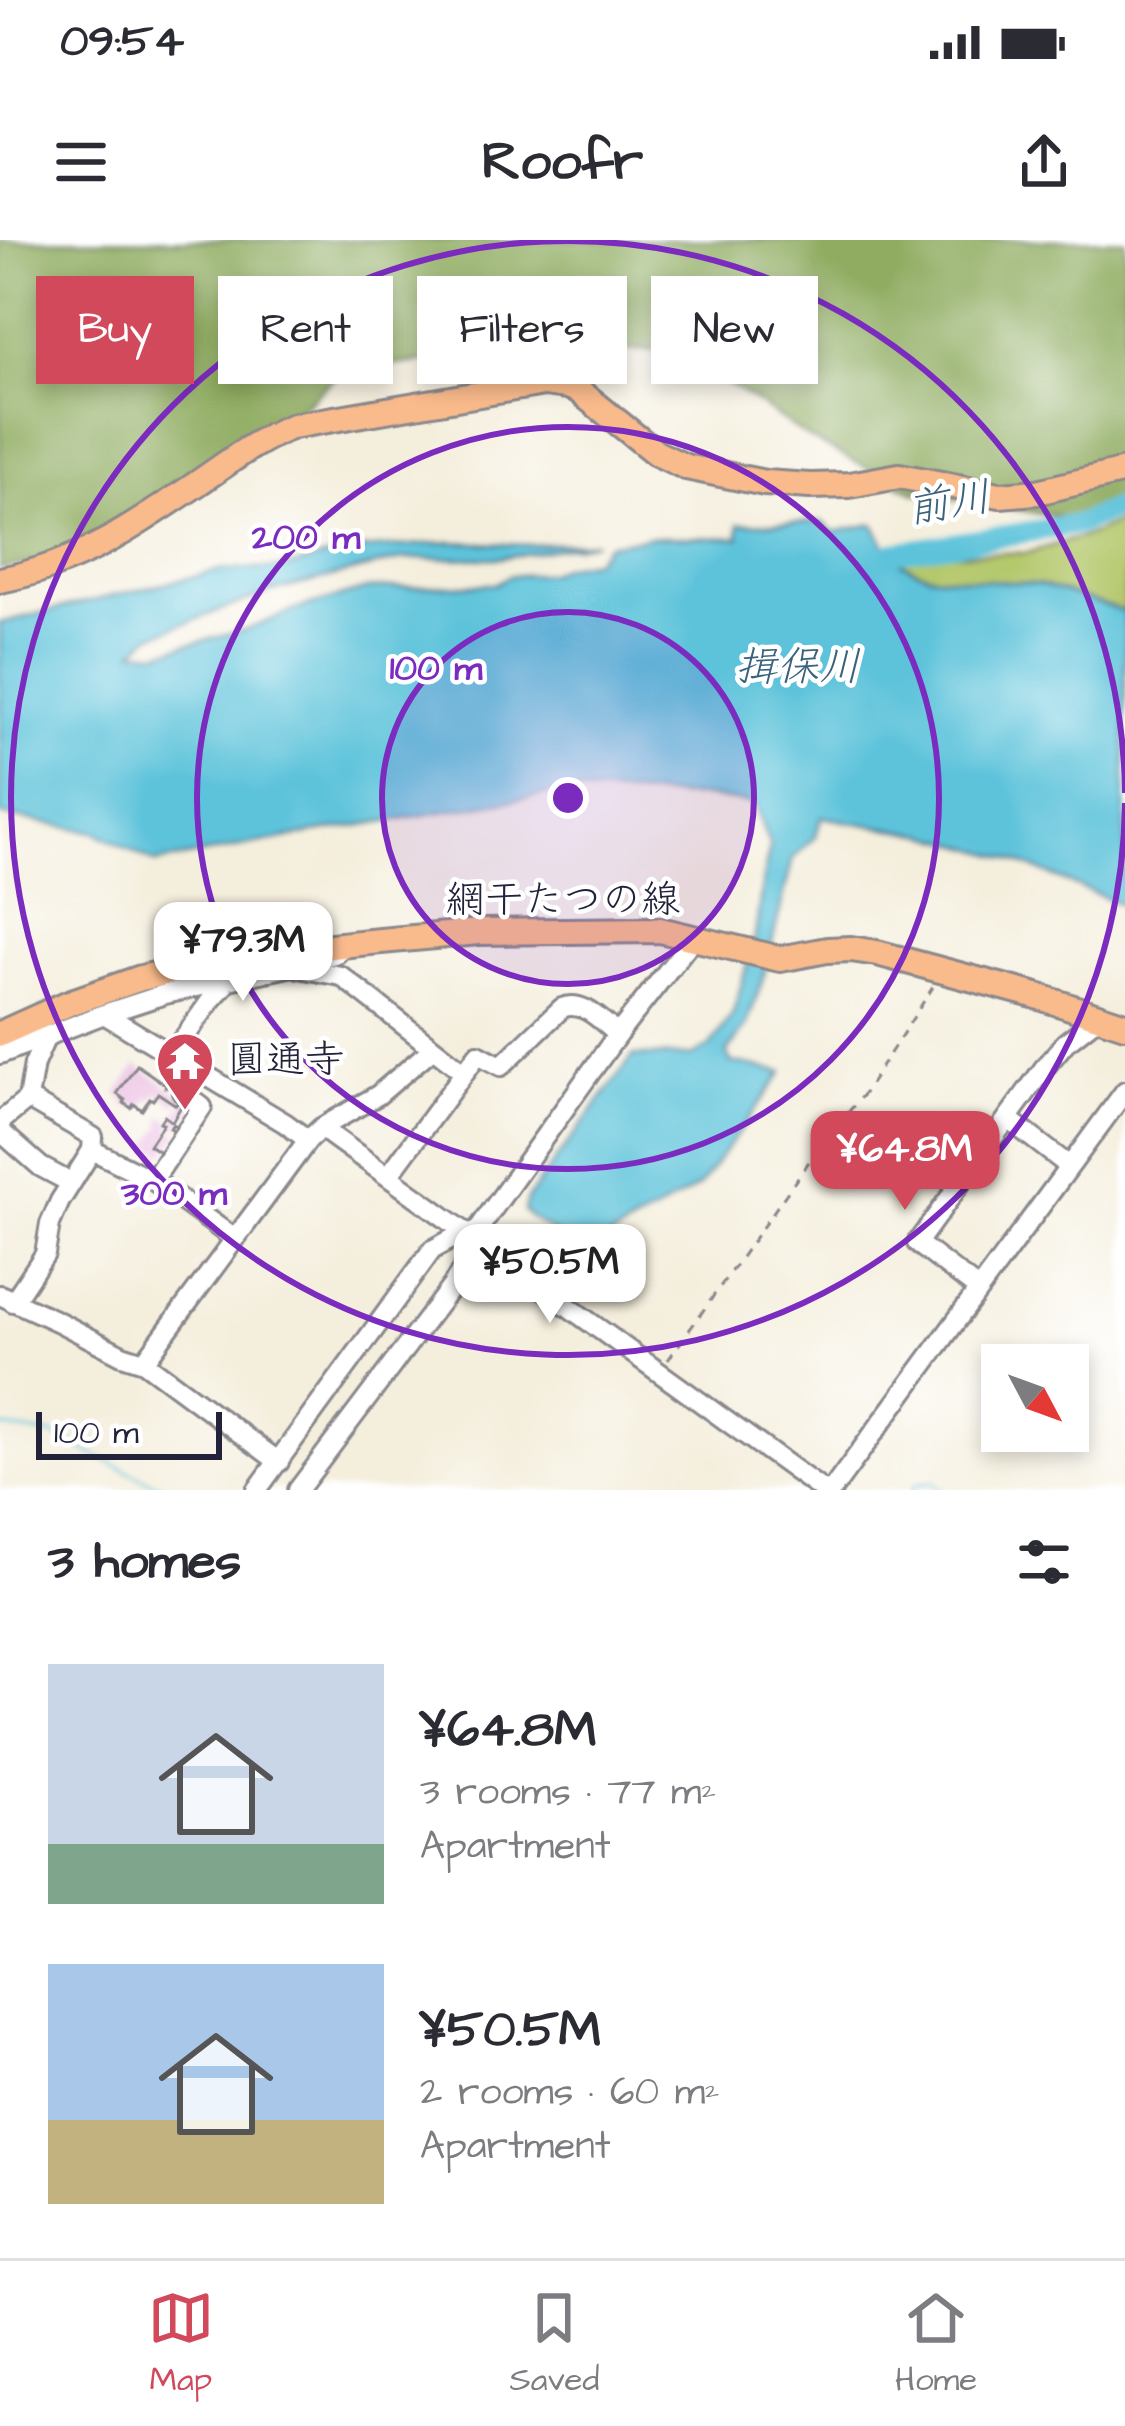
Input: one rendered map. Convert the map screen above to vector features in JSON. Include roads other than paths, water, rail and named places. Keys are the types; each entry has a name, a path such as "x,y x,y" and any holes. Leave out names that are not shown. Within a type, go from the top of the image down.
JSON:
{"main road":[{"path":"0,580 89,552 276,432 544,383 578,390 656,453 686,467 765,483 849,485 899,476 1000,494 1037,493 1125,471"},
{"name":"網干たつの線","path":"0,1034 141,978 233,957 479,932 566,930 660,930 780,959 851,949 944,970 1125,1025"}],"street":[{"path":"28,1099 93,1136 92,1150 50,1224 45,1254 7,1299 144,1362 277,1464 300,1488 452,1286 465,1265 472,1238 618,1034 695,936"},
{"path":"0,1054 165,994 293,966 359,943"},
{"path":"293,966 341,976 464,1072"},
{"path":"172,1055 230,979"},
{"path":"388,1175 478,1054 501,1066 572,1004 618,1034"},
{"path":"104,1014 388,1175 822,1490"},
{"path":"979,1290 917,1243 1065,1042 1098,1017"},
{"path":"0,1122 28,1099 34,1064 45,1039"},
{"path":"144,1362 315,1134 378,1095 432,1049"},
{"path":"153,1180 202,1107 182,1092 196,1070"},
{"path":"832,1490 1125,1091"},
{"path":"1008,1119 1070,1166"},
{"path":"0,1132 41,1167 71,1183"},
{"path":"92,1150 153,1180 235,1239"},
{"path":"257,1490 432,1250 450,1240 472,1238"}],"water":[{"name":"揖保川","path":"822,522 834,532 874,524 893,559 928,575 1041,585 1125,612 1125,906 1011,859 928,835 822,817 815,837 793,858 763,979 746,1026 727,1053 730,1062 783,1072 699,1186 584,1253 528,1216 524,1211 527,1199 633,1056 691,1056 710,1046 733,1013 755,937 770,847 754,804 707,797 563,792 156,863 95,832 0,815 0,623 221,570 286,568 351,550 450,542 596,542 500,558 403,559 271,592 150,636 134,650 157,652 246,630 367,589 495,584 509,576 549,573 594,560 608,544 650,537 739,538 739,524"}],"waterway":[{"name":"前川","path":"870,569 892,553 1079,524 1125,505"},
{"path":"0,1427 52,1435 168,1490"},
{"path":"912,1490 932,1482 941,1490"}],"place":[{"name":"圓通寺","path":"185,1112"}]}
